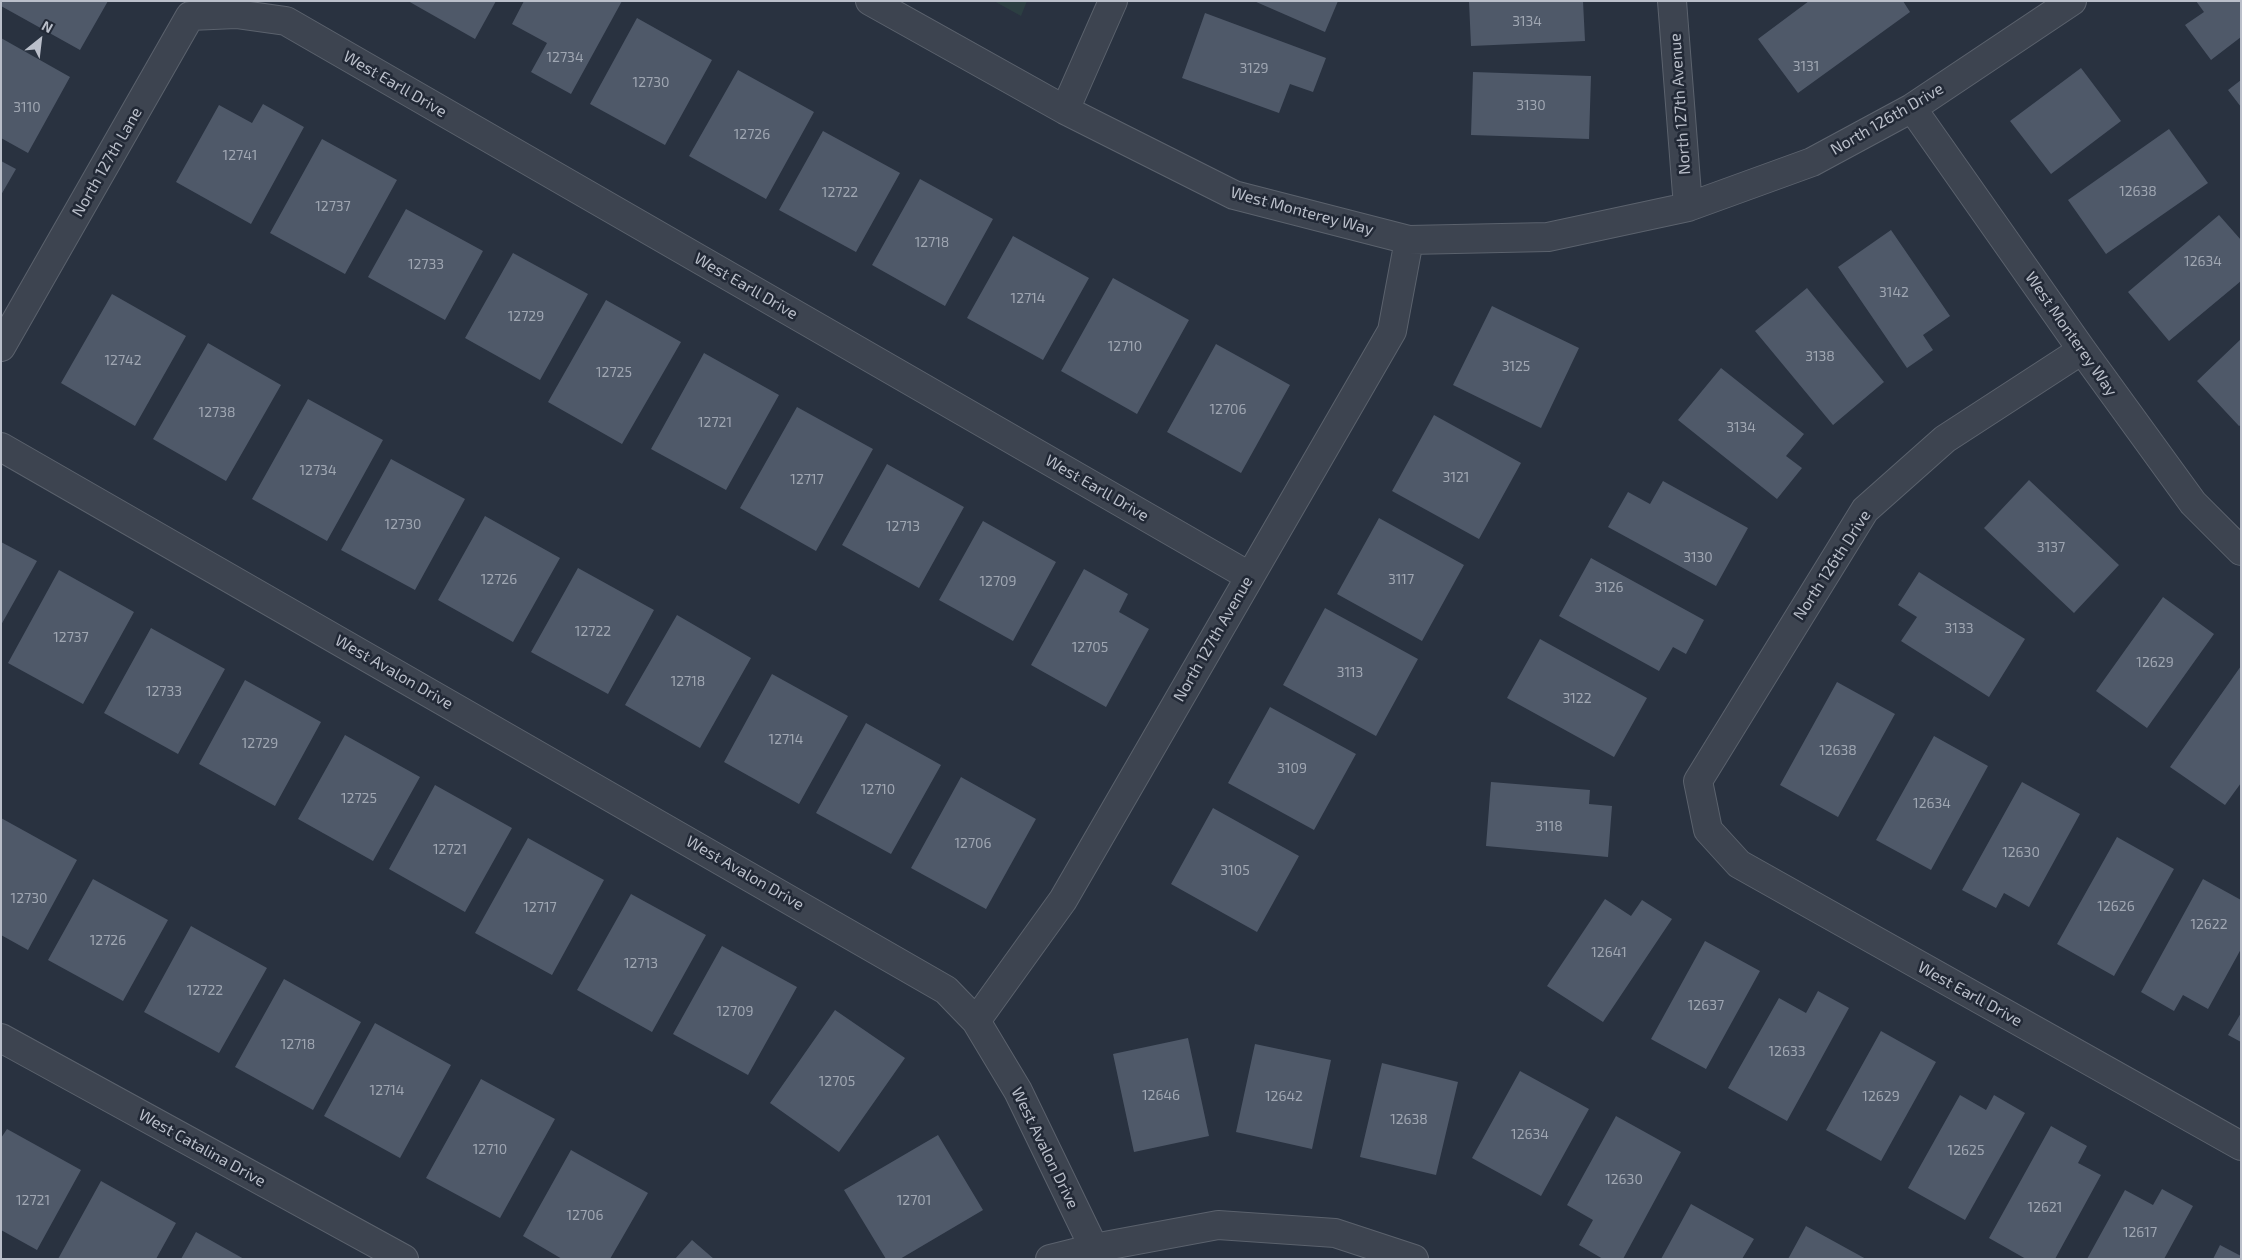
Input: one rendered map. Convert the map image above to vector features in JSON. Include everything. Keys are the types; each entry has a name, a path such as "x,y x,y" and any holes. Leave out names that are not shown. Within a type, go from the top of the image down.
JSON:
{"street":[{"name":"West Monterey Way","path":"870,1 1065,110 1234,195 1409,240 1548,236 1688,207"},
{"path":"1065,110 1113,1"},
{"name":"North 127th Avenue","path":"1672,1 1688,207"},
{"name":"North 126th Drive","path":"1688,207 1812,162 1912,108 2072,1"},
{"name":"North 127th Lane","path":"1,347 190,16 236,14"},
{"name":"West Earll Drive","path":"236,14 286,22 1249,576"},
{"name":"West Monterey Way","path":"1912,108 2082,350 2193,503 2241,551"},
{"name":"North 127th Avenue","path":"976,1021 1063,900 1392,331 1409,240"},
{"name":"North 126th Drive","path":"1708,830 1698,781 1865,510 1944,439 2082,350"},
{"name":"West Avalon Drive","path":"1,447 946,990 976,1021 1018,1091 1094,1248"},
{"name":"West Earll Drive","path":"1708,830 1739,864 2241,1146"},
{"name":"West Catalina Drive","path":"1,1038 404,1259"},
{"path":"1050,1259 1094,1248 1218,1225 1335,1233 1414,1259"}],"shaded area":[{"path":"994,1 1027,1 1021,16"}],"building":[{"path":"1,1 108,1 80,50 1,6"},
{"path":"408,1 496,1 475,39"},
{"path":"524,1 622,1 571,94 531,72 547,43 512,24"},
{"path":"1254,1 1338,1 1325,32"},
{"path":"1469,1 1583,1 1585,41 1471,46"},
{"path":"1809,1 1903,1 1910,12 1798,93 1758,39"},
{"path":"2196,1 2241,1 2241,37 2211,60 2185,25 2204,12"},
{"path":"1205,13 1326,58 1313,92 1290,84 1279,113 1182,78"},
{"path":"637,18 712,60 665,145 590,104"},
{"path":"1,38 70,77 28,153 1,138"},
{"path":"2081,68 2121,121 2051,174 2010,121"},
{"path":"738,70 814,112 766,199 689,156"},
{"path":"1473,72 1591,76 1589,139 1471,135"},
{"path":"2241,80 2241,107 2228,90"},
{"path":"263,104 304,127 251,224 176,182 219,105 252,123"},
{"path":"2169,129 2208,183 2106,254 2068,200"},
{"path":"823,131 900,173 856,252 779,210"},
{"path":"322,139 397,180 345,274 270,233"},
{"path":"1,161 16,169 1,195"},
{"path":"920,179 993,219 945,306 872,265"},
{"path":"406,209 483,251 445,320 368,277"},
{"path":"2219,215 2241,240 2241,281 2169,341 2128,292"},
{"path":"1891,230 1950,316 1923,335 1933,350 1907,368 1838,267"},
{"path":"1013,236 1089,278 1043,360 967,318"},
{"path":"513,253 588,294 540,380 465,338"},
{"path":"1113,278 1189,320 1137,414 1061,371"},
{"path":"1807,288 1884,382 1833,425 1755,331"},
{"path":"112,294 186,336 135,426 61,383"},
{"path":"606,300 681,342 622,444 548,402"},
{"path":"1492,306 1579,348 1541,428 1453,385"},
{"path":"2241,339 2241,425 2239,426 2197,381"},
{"path":"208,343 281,385 226,481 153,439"},
{"path":"1216,344 1290,385 1241,473 1167,432"},
{"path":"704,353 779,395 726,490 651,449"},
{"path":"1721,368 1804,434 1786,456 1802,468 1777,499 1678,420"},
{"path":"308,399 383,440 327,541 252,499"},
{"path":"797,407 873,449 816,551 740,508"},
{"path":"1434,415 1521,463 1479,539 1392,491"},
{"path":"391,459 465,499 415,590 341,550"},
{"path":"887,464 964,507 919,588 842,545"},
{"path":"2029,480 2119,565 2074,613 1984,528"},
{"path":"1663,481 1748,528 1716,586 1608,527 1628,492 1650,504"},
{"path":"485,516 560,558 513,642 438,600"},
{"path":"1379,518 1464,565 1422,641 1337,594"},
{"path":"983,521 1056,562 1013,641 939,600"},
{"path":"1,542 37,561 1,625"},
{"path":"1591,558 1704,620 1686,654 1673,647 1659,671 1559,616"},
{"path":"578,568 654,610 608,694 531,652"},
{"path":"1084,569 1128,594 1119,612 1149,629 1106,707 1031,665"},
{"path":"59,570 134,612 83,704 8,663"},
{"path":"1919,572 2025,639 1989,697 1901,641 1917,617 1898,605"},
{"path":"2163,597 2214,634 2147,728 2096,691"},
{"path":"1325,608 1418,659 1376,736 1283,685"},
{"path":"677,615 751,658 700,748 625,705"},
{"path":"151,628 225,669 178,754 104,713"},
{"path":"1540,639 1647,698 1614,757 1507,698"},
{"path":"2241,666 2241,783 2225,805 2170,767"},
{"path":"772,674 848,716 799,804 724,762"},
{"path":"245,680 321,722 275,806 199,764"},
{"path":"1837,682 1895,714 1838,817 1780,785"},
{"path":"1270,707 1356,754 1314,830 1228,783"},
{"path":"866,723 941,765 891,854 816,813"},
{"path":"345,735 420,777 373,861 298,819"},
{"path":"1934,736 1988,766 1931,870 1876,840"},
{"path":"961,777 1036,819 986,909 911,868"},
{"path":"1491,782 1590,790 1589,804 1612,806 1608,857 1486,846"},
{"path":"2022,782 2080,814 2029,907 2004,893 1996,908 1962,890"},
{"path":"435,785 512,828 465,912 389,869"},
{"path":"1213,808 1299,856 1257,932 1171,884"},
{"path":"1,818 77,860 28,950 1,935"},
{"path":"2117,837 2174,869 2114,976 2057,944"},
{"path":"528,838 604,880 552,975 475,933"},
{"path":"93,879 168,920 123,1001 48,960"},
{"path":"2203,879 2241,900 2241,949 2208,1009 2183,995 2174,1011 2141,992"},
{"path":"631,894 706,935 652,1032 577,990"},
{"path":"1605,899 1631,916 1642,900 1672,919 1603,1022 1547,986"},
{"path":"191,926 267,968 219,1053 144,1012"},
{"path":"1705,941 1760,971 1706,1069 1651,1039"},
{"path":"722,946 797,987 748,1075 673,1034"},
{"path":"284,979 361,1022 313,1110 235,1067"},
{"path":"1818,991 1849,1008 1787,1121 1728,1088 1779,998 1806,1013"},
{"path":"835,1010 905,1058 839,1152 770,1103"},
{"path":"2241,1013 2241,1042 2228,1035"},
{"path":"375,1023 451,1065 400,1158 324,1116"},
{"path":"1881,1031 1936,1062 1881,1161 1826,1130"},
{"path":"1188,1038 1209,1136 1134,1152 1113,1054"},
{"path":"1255,1044 1331,1060 1312,1149 1236,1132"},
{"path":"1382,1063 1458,1082 1436,1175 1360,1157"},
{"path":"1520,1071 1589,1109 1541,1196 1472,1158"},
{"path":"481,1079 555,1119 500,1218 426,1178"},
{"path":"1960,1095 1986,1110 1994,1095 2025,1113 1965,1220 1908,1188"},
{"path":"1616,1116 1681,1152 1623,1259 1603,1259 1579,1245 1593,1220 1567,1205"},
{"path":"2051,1126 2087,1146 2078,1163 2101,1175 2055,1259 2026,1259 1989,1238"},
{"path":"7,1129 81,1170 37,1250 1,1230 1,1138"},
{"path":"938,1135 983,1210 900,1259 886,1259 844,1190"},
{"path":"571,1150 648,1193 610,1259 562,1259 523,1236"},
{"path":"101,1181 176,1223 156,1259 58,1259"},
{"path":"2162,1189 2193,1206 2164,1259 2087,1259 2125,1190 2153,1205"},
{"path":"1691,1204 1754,1239 1742,1259 1661,1259"},
{"path":"1806,1226 1866,1259 1788,1259"},
{"path":"196,1232 244,1259 181,1259"},
{"path":"692,1240 714,1259 675,1259"},
{"path":"2220,1245 2241,1256 2241,1259 2213,1259"}]}
